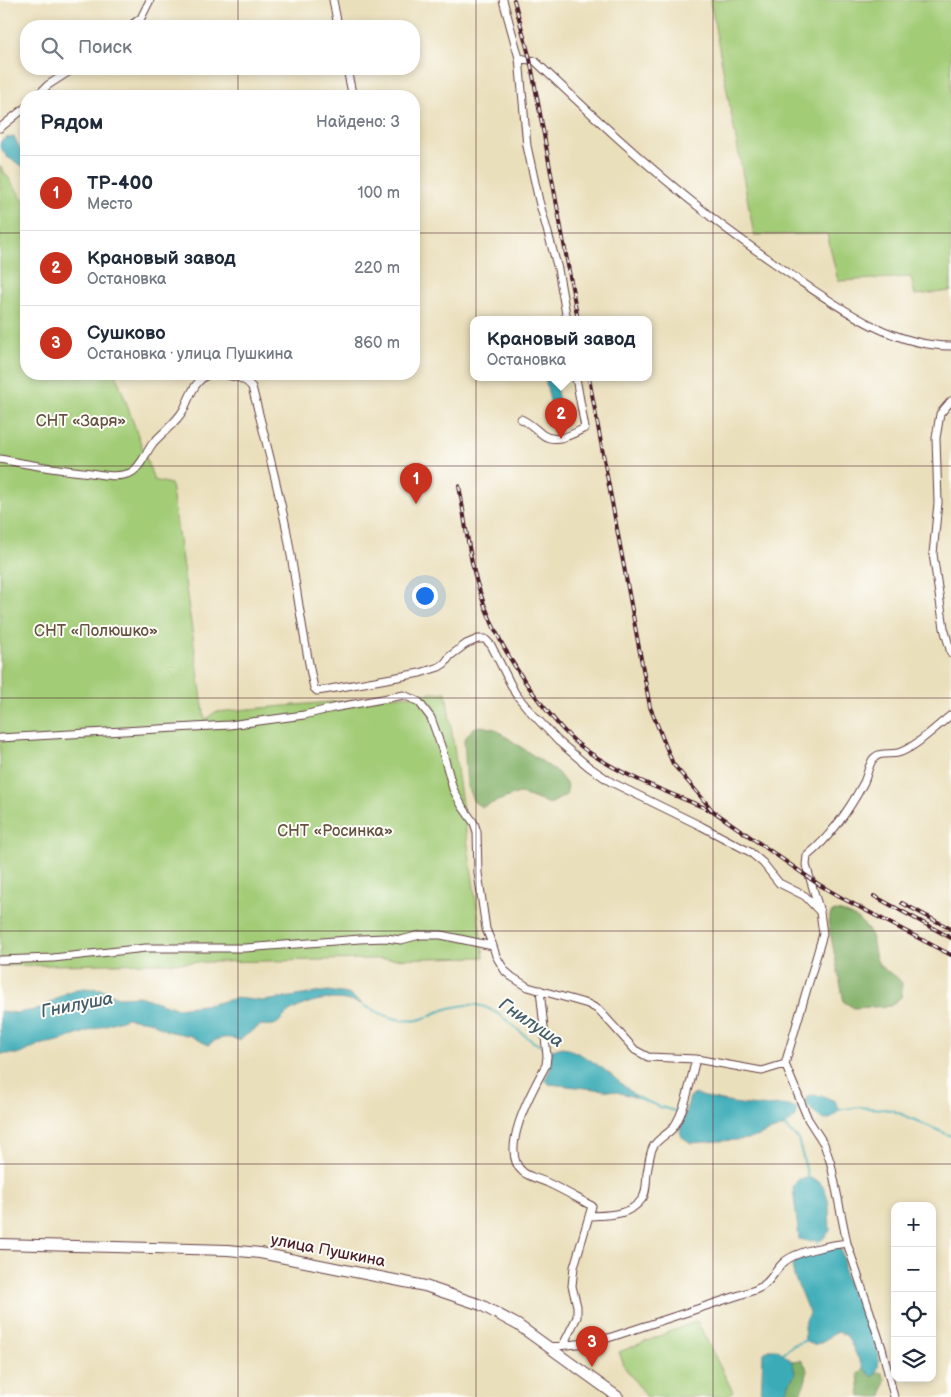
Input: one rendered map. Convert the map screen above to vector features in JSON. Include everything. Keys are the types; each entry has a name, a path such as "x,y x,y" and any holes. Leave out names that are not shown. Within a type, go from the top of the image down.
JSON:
{"main road":[{"name":"улица Пушкина","path":"0,1244 228,1250 260,1253 425,1286 481,1305 518,1325 618,1397"}],"street":[{"path":"138,20 150,0"},
{"path":"333,0 337,20"},
{"path":"503,0 519,58 527,146 539,201 558,269 566,316"},
{"path":"519,58 535,61 624,144 704,212 749,246 835,304 889,334 917,343 951,346"},
{"path":"43,90 64,75"},
{"path":"348,75 351,90"},
{"path":"0,128 20,112"},
{"path":"0,459 55,470 112,476 130,473 136,468 152,445 182,413 192,390 200,380"},
{"path":"247,380 252,387 281,504 314,688 318,690 330,689 420,673 446,663 450,656 466,644 478,639 485,639 511,685 528,709 558,740 589,767 611,782 750,852 779,883 805,896 820,912"},
{"path":"521,419 528,422 545,437 557,439 585,428 577,381"},
{"path":"951,401 940,414 936,438 938,503 934,554 944,628 951,653"},
{"path":"0,738 229,725 304,714 404,695 418,702 431,718 453,790 474,823 477,839 478,873 486,929 496,956 505,971 528,986 588,1004 599,1010 635,1050 648,1057 696,1059 762,1071 785,1064"},
{"path":"894,1397 882,1348 847,1243 831,1164 824,1144 808,1119 785,1064 823,934 820,912 811,888 806,865 807,856 822,844 852,802 864,782 872,761 878,755 898,753 913,745 951,715"},
{"path":"0,960 53,958 146,948 245,948 360,939 386,938 401,940 420,936 442,935 493,946"},
{"path":"540,990 547,1056 546,1065 521,1117 514,1144 514,1157 523,1172 592,1206 574,1267 572,1286 577,1317 563,1345"},
{"path":"589,1216 613,1215 624,1212 634,1207 643,1198 649,1159 653,1147 656,1142 672,1130 678,1118 696,1059"},
{"path":"548,1347 596,1342 755,1290 769,1283 784,1262 793,1256 847,1243"}],"green space":[{"path":"710,0 951,0 951,291 915,295 911,277 838,281 827,234 754,235"},
{"name":"СНТ «Росинка»","path":"0,166 20,194 20,380 118,380 154,480 171,484 205,720 215,712 446,692 484,957 0,966"},
{"path":"481,726 495,729 557,772 568,786 566,795 550,804 519,793 482,807 474,802 467,787 464,740 473,728"},
{"path":"835,911 850,915 868,929 879,964 902,983 901,997 891,1006 854,1008 844,1002 828,922 831,913"},
{"path":"697,1321 733,1392 726,1397 647,1397 625,1368 619,1352"},
{"path":"801,1360 805,1364 807,1373 805,1383 798,1397 782,1397 795,1373 792,1361"},
{"path":"863,1368 873,1377 878,1372 882,1373 885,1379 882,1397 860,1397 858,1373"}],"water":[{"path":"14,137 20,148 20,165 7,157 0,147 1,141"},
{"path":"546,381 556,381 562,420 559,424 554,420"},
{"path":"83,988 102,989 118,997 139,996 176,1008 212,1004 236,998 264,1001 328,991 348,994 364,1005 337,999 310,1002 288,1013 277,1024 261,1025 239,1040 223,1038 208,1045 191,1036 167,1031 149,1021 127,1018 59,1041 38,1045 20,1054 0,1054 0,1011 17,1013 40,1009 66,993"},
{"path":"563,1047 594,1062 638,1098 613,1091 549,1084 545,1079 550,1070 552,1050"},
{"path":"696,1094 743,1104 792,1107 796,1109 796,1116 785,1126 750,1139 691,1143 682,1137 680,1131 690,1097"},
{"path":"810,1095 823,1096 835,1101 839,1110 832,1118 825,1120 809,1106 805,1099"},
{"path":"809,1178 816,1180 824,1187 828,1199 830,1231 822,1240 809,1241 799,1239 793,1188 798,1179"},
{"path":"840,1248 847,1281 865,1315 876,1342 879,1355 878,1367 873,1377 863,1368 847,1336 839,1332 818,1344 809,1343 805,1340 804,1326 809,1313 794,1276 792,1265 808,1255"},
{"path":"769,1349 777,1349 792,1361 795,1373 782,1397 761,1397 763,1354"}],"waterway":[{"name":"Гнилуша","path":"363,1005 389,1017 411,1021 451,1008 477,1005 498,1014 544,1048"},
{"name":"Гнилуша","path":"637,1097 660,1107 679,1112"},
{"name":"Гнилуша","path":"795,1110 809,1105"},
{"name":"Гнилуша","path":"838,1110 859,1107 892,1110 951,1136"},
{"path":"783,1125 798,1139 809,1180"},
{"path":"817,1239 819,1254"},
{"path":"783,1353 792,1346 806,1340"}],"railway":[{"path":"514,0 530,59 577,316"},
{"path":"590,381 650,707 673,764 713,811 818,884 951,955"},
{"path":"459,486 471,560 482,599 503,646 540,702 569,736 604,762 634,778 710,810"},
{"path":"874,896 951,938"},
{"path":"902,903 951,929"}],"place":[{"name":"Крановый завод","path":"561,439"},
{"name":"ТР-400","path":"416,504"},
{"name":"Сушково","path":"592,1367"}],"park label":[{"name":"СНТ «Заря»","path":"81,421"},
{"name":"СНТ «Полюшко»","path":"96,631"}]}
